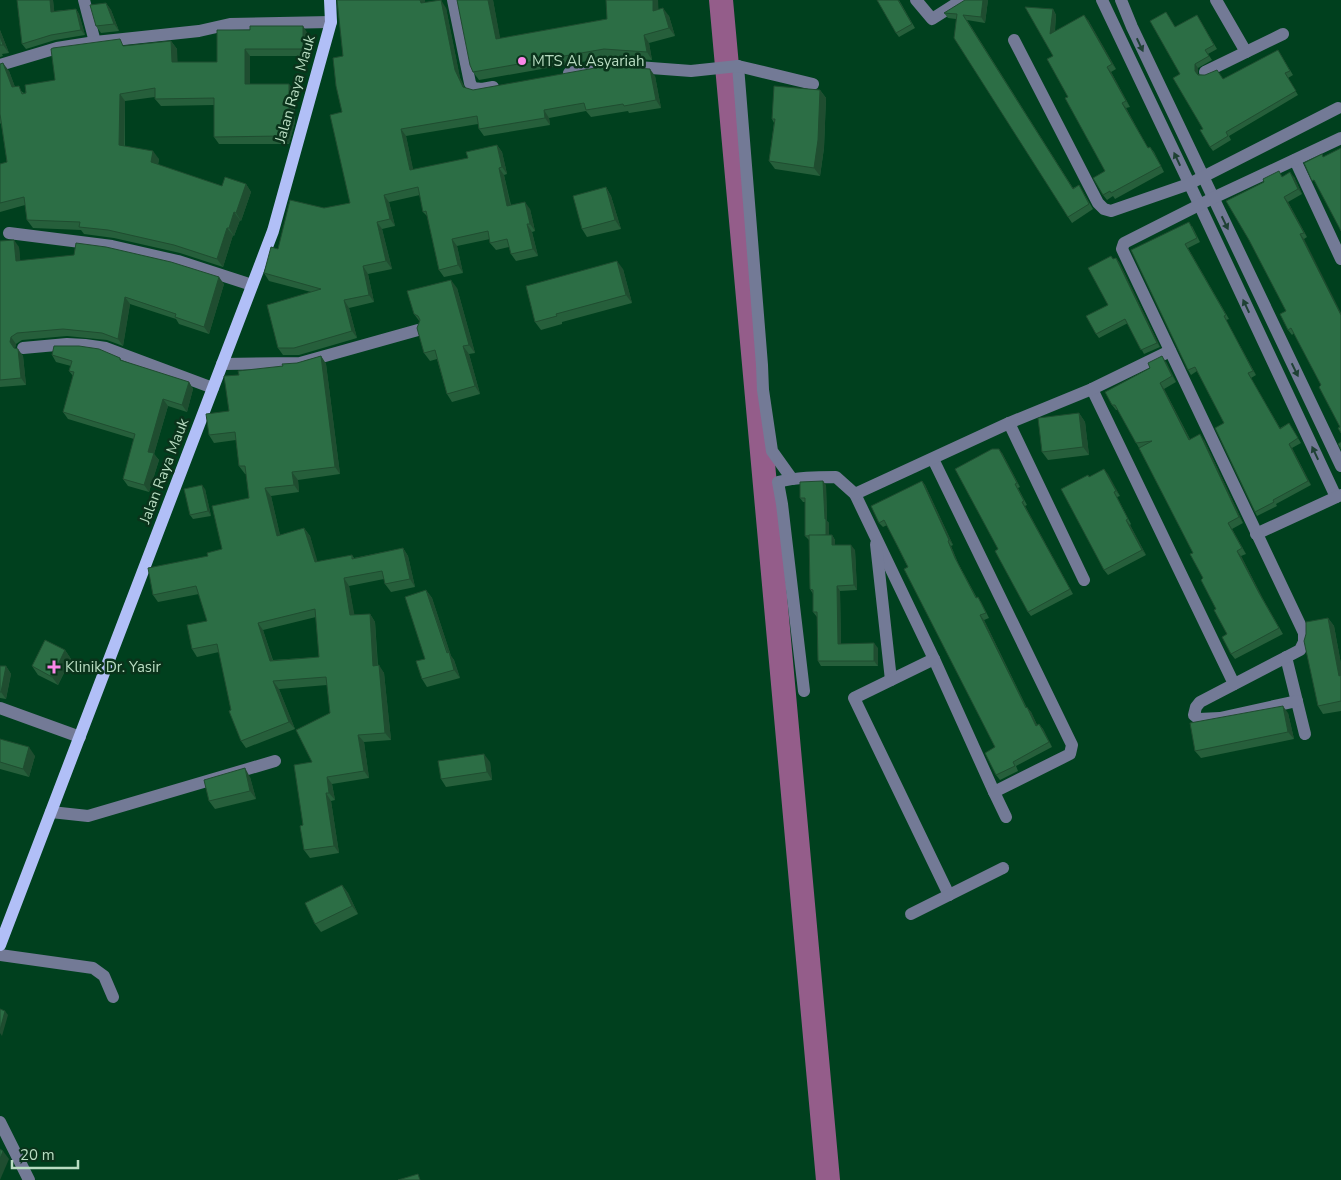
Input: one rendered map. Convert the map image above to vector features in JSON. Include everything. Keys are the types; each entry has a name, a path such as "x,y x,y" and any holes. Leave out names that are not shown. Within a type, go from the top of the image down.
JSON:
{"main road":[{"name":"Jalan Raya Mauk","path":"0,945 272,231 331,22 331,0"}],"street":[{"path":"84,0 94,42"},
{"path":"453,0 468,76 473,88 482,90 510,84"},
{"path":"916,0 932,19 962,0"},
{"path":"1102,0 1338,496 1256,534"},
{"path":"1122,0 1132,27 1341,466"},
{"path":"1216,0 1246,52"},
{"path":"0,65 57,48 94,42 199,31 230,24 331,22"},
{"path":"1205,72 1283,34"},
{"path":"1014,40 1098,203 1104,209 1111,211 1189,184 1338,108"},
{"path":"556,75 611,65 691,71 734,66 813,84"},
{"path":"734,66 763,390 772,451 792,479"},
{"path":"1297,701 1214,718 1199,719 1194,715 1196,707 1200,702 1300,650 1304,642 1304,633 1122,249 1124,243 1199,204 1341,138"},
{"path":"1295,160 1341,259"},
{"path":"9,233 112,246 178,261 252,285"},
{"path":"222,364 300,363 418,330"},
{"path":"23,348 67,344 106,348 213,388"},
{"path":"855,494 1170,351"},
{"path":"1092,388 1234,684"},
{"path":"1009,423 1084,580"},
{"path":"933,459 1072,745 1070,754 994,792"},
{"path":"804,691 778,482 814,476 836,477 855,494 875,534 1006,818"},
{"path":"875,534 891,680"},
{"path":"1286,657 1305,734"},
{"path":"934,659 854,698 949,895"},
{"path":"0,708 80,737"},
{"path":"51,812 88,816 275,761"},
{"path":"911,914 1003,868"},
{"path":"0,955 93,968 104,976 113,997"},
{"path":"0,1122 29,1180"}],"building":[{"path":"17,0 50,0 51,12 76,9 81,30 51,35 22,44"},
{"path":"337,0 420,0 421,3 441,0 455,70 463,87 473,90 606,66 650,69 656,100 586,110 584,103 544,110 545,118 479,129 477,116 401,129 410,170 468,158 466,152 497,145 502,167 499,168 507,206 525,202 530,224 527,224 533,249 511,254 507,239 490,243 488,231 452,239 458,265 439,270 426,211 423,212 418,187 384,195 390,219 377,222 386,261 363,266 369,295 344,300 352,331 294,348 278,348 267,305 321,289 264,273 271,247 278,249 290,200 324,208 350,203 330,115 342,112 336,86 333,58 343,56"},
{"path":"457,0 488,0 496,39 607,19 606,0 653,0 653,11 663,8 669,28 644,35 647,52 604,49 473,72"},
{"path":"877,0 898,0 912,24 896,33"},
{"path":"965,0 983,0 981,17 963,15 1073,189 1079,185 1089,204 1068,217 954,38 957,14 944,13"},
{"path":"106,3 114,24 96,26 90,5"},
{"path":"1025,7 1053,9 1050,34 1084,15 1112,64 1107,67 1126,101 1122,103 1148,148 1150,147 1161,166 1111,193 1110,191 1103,195 1093,178 1105,171 1065,98 1068,97 1047,59 1053,56"},
{"path":"1166,12 1175,27 1197,15 1214,45 1205,50 1209,56 1195,64 1195,71 1198,75 1205,75 1217,70 1223,79 1278,50 1290,71 1285,73 1296,91 1226,132 1228,136 1210,147 1200,130 1203,129 1173,78 1180,74 1150,21"},
{"path":"250,26 303,26 303,49 245,49 245,84 289,84 289,114 283,136 214,137 214,98 155,99 155,88 120,94 119,145 153,151 151,162 222,186 225,177 246,184 236,213 234,212 229,228 227,228 217,259 174,245 108,230 79,227 80,222 27,220 24,197 0,203 0,164 7,162 0,114 0,64 3,63 12,87 19,86 22,94 26,93 25,85 55,80 51,49 53,48 120,39 123,46 171,41 172,62 217,62 217,30 250,30"},
{"path":"774,86 820,90 818,140 814,168 769,161 775,119 772,119"},
{"path":"1341,148 1341,231 1314,180 1312,181 1304,163 1322,154 1323,157"},
{"path":"1279,171 1282,177 1290,172 1298,189 1284,197 1304,233 1300,234 1341,315 1341,433 1338,428 1340,427 1319,387 1321,385 1291,328 1288,330 1280,314 1286,311 1249,240 1226,201 1264,182 1263,179"},
{"path":"606,187 615,220 582,229 573,196"},
{"path":"1189,222 1197,238 1185,244 1226,315 1224,316 1253,371 1248,373 1280,429 1289,423 1298,438 1289,444 1308,481 1255,512 1215,428 1224,423 1195,367 1188,370 1131,250"},
{"path":"14,240 16,261 74,255 76,243 106,247 171,262 219,277 204,327 175,317 176,314 125,297 118,339 102,333 63,329 17,333 11,337 10,342 14,348 18,349 21,378 0,380 0,241"},
{"path":"1111,256 1113,259 1116,258 1157,343 1141,350 1125,319 1096,334 1086,316 1108,305 1088,268"},
{"path":"617,261 626,295 556,314 557,316 535,322 526,286"},
{"path":"451,280 469,345 463,346 475,386 447,394 435,350 424,353 417,328 420,320 414,314 407,291"},
{"path":"54,346 79,346 99,349 120,358 120,360 189,382 182,405 163,399 148,452 154,453 144,485 123,479 135,434 63,412 74,372 69,371 72,361 52,355"},
{"path":"321,356 335,467 292,472 294,485 265,488 277,536 304,528 315,562 352,555 352,559 403,548 410,579 385,584 382,571 344,578 350,615 370,614 373,666 379,665 385,733 358,735 364,771 327,777 329,793 326,793 334,846 304,850 300,826 303,825 294,765 312,762 296,730 330,713 326,677 273,681 289,722 241,741 229,711 231,710 217,644 192,649 187,625 207,621 196,586 153,595 148,568 208,556 207,553 222,549 212,506 249,498 245,466 239,466 235,432 209,435 206,414 229,411 224,376 239,375 238,371 297,363","holes":["315,609 319,657 270,661 258,623"]},
{"path":"1162,356 1172,376 1160,383 1189,440 1200,434 1239,517 1228,523 1242,548 1237,551 1279,628 1231,654 1222,637 1227,634 1201,580 1203,578 1190,554 1193,553 1139,448 1152,441 1136,443 1115,405 1112,405 1105,392 1150,368 1148,363"},
{"path":"1079,413 1083,447 1042,452 1038,418"},
{"path":"992,449 999,449 1017,483 1015,484 1024,501 1022,502 1070,589 1028,612 995,551 998,549 955,469"},
{"path":"1104,469 1116,491 1114,492 1128,519 1126,520 1142,550 1104,570 1061,489"},
{"path":"823,481 826,535 805,536 805,498 800,498 800,482"},
{"path":"922,481 949,540 955,558 986,613 980,615 1026,708 1036,726 1039,724 1049,742 1013,762 1015,766 996,775 985,753 995,747 904,569 908,567 898,547 884,520 879,523 871,506"},
{"path":"202,485 208,511 190,515 184,489"},
{"path":"809,535 832,535 832,545 851,545 854,585 837,586 838,644 874,643 874,661 818,661 817,612 813,612 813,590 810,589"},
{"path":"426,590 454,670 422,679 416,661 425,659 405,597"},
{"path":"1328,618 1339,676 1341,675 1341,701 1318,706 1304,641 1306,622"},
{"path":"45,640 65,650 52,677 32,666"},
{"path":"0,666 6,666 1,692 0,692"},
{"path":"1283,706 1288,732 1195,751 1190,723"},
{"path":"0,739 29,747 23,769 0,762"},
{"path":"484,754 487,772 441,779 438,761"},
{"path":"245,768 250,791 209,801 204,780"},
{"path":"342,885 352,906 315,924 305,903"},
{"path":"0,1009 5,1011 0,1030"},
{"path":"418,1174 420,1180 398,1180"}],"waterway":[{"path":"721,0 828,1180"}],"place":[{"name":"MTS Al Asyariah","path":"522,61"},
{"name":"Klinik Dr. Yasir","path":"54,667"}]}
